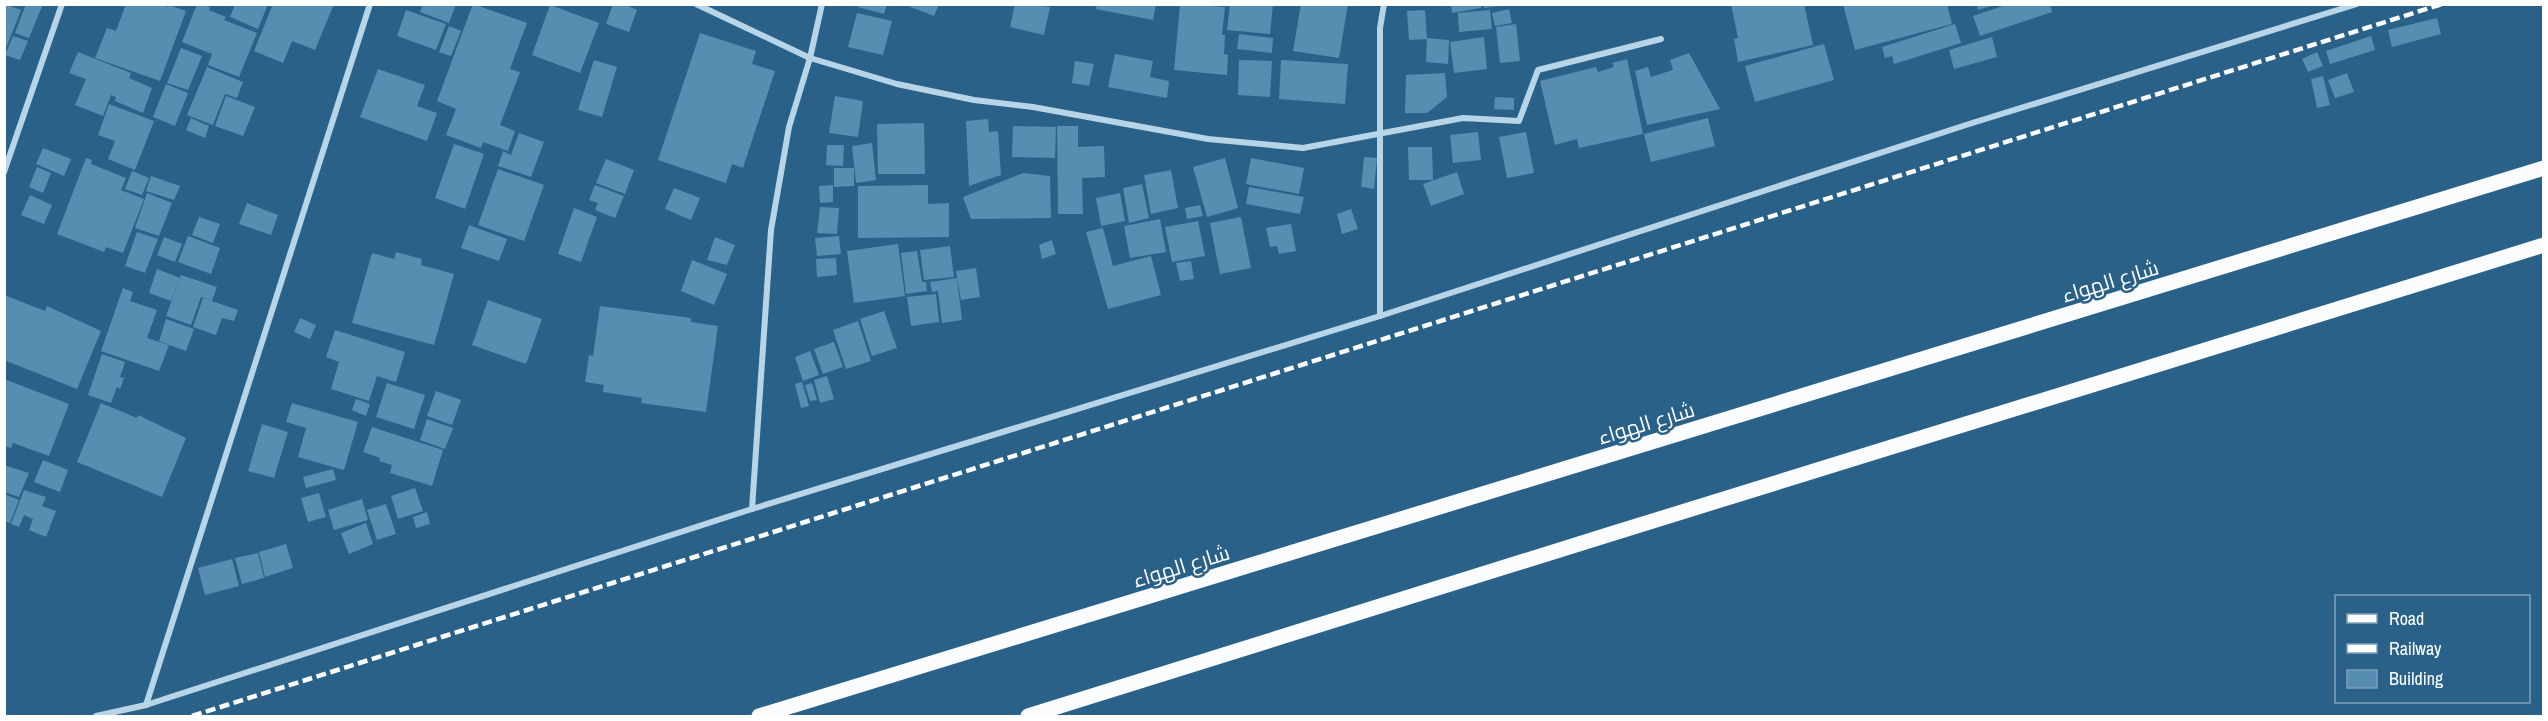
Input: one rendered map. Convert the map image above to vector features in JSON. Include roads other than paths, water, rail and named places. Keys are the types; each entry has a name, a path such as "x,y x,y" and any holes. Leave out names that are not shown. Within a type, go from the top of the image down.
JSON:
{"main road":[{"name":"شارع الهواء","path":"759,717 2544,168"},
{"path":"1028,717 1614,532 2544,245"}],"street":[{"path":"4,172 62,4"},
{"path":"146,705 370,4"},
{"path":"696,4 810,58 897,84 974,100 1033,107 1208,139 1303,148 1463,118 1519,121 1538,70 1661,39"},
{"path":"752,509 771,230 789,127 810,58 822,4"},
{"path":"1380,316 1380,28 1384,4"},
{"path":"96,717 146,705 752,509 1380,316 1969,124 2357,4"}],"railway":[{"path":"192,716 2442,4"}]}
